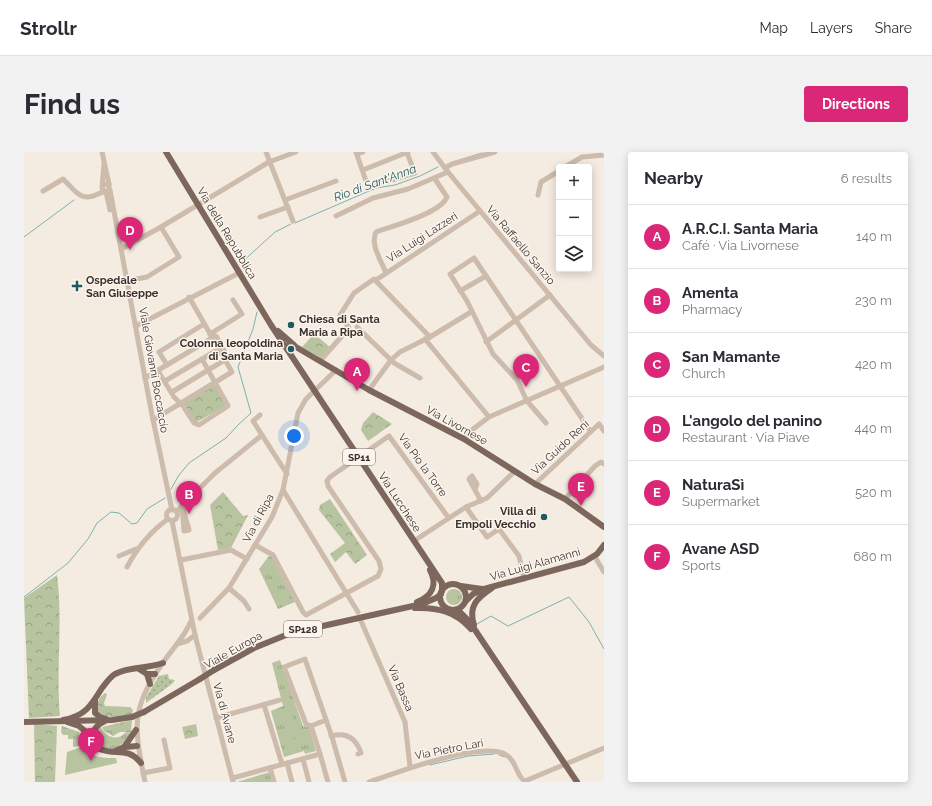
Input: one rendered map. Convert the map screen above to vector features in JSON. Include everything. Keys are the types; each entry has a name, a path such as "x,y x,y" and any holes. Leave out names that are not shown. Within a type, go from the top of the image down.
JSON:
{"main road":[{"name":"Via della Repubblica","path":"166,152 271,325"},
{"name":"Via Livornese","path":"271,325 296,347 369,390 464,439 535,484 565,499 604,527"},
{"name":"Via Lucchese","path":"271,325 442,583 441,592 443,606"},
{"path":"289,352 289,345 296,347"},
{"name":"SP128","path":"399,609 429,596 434,586 433,576 414,541"},
{"name":"Via Luigi Alamanni","path":"593,557 604,545"},
{"name":"Via Luigi Alamanni","path":"466,602 473,594 484,589 573,566 604,553"},
{"path":"441,592 451,584 461,586 466,594 469,621"},
{"path":"480,637 472,620 473,606 481,596 497,585"},
{"name":"Via Luigi Alamanni","path":"461,586 484,589"},
{"name":"Viale Europa","path":"61,721 107,720 132,717 144,712 254,648 290,633 422,604 436,598 441,592"},
{"path":"455,610 466,602"},
{"name":"Viale Europa","path":"422,604 443,606"},
{"path":"443,606 461,613 469,621 577,782"},
{"name":"SP128","path":"399,609 427,608 445,611 462,619 488,649"},
{"path":"148,671 163,663"},
{"path":"61,721 75,718 83,713 95,700 113,675 124,670 137,668 156,674"},
{"path":"148,671 150,684"},
{"path":"95,700 95,713 107,720"},
{"path":"93,741 93,732 96,726 107,720"},
{"path":"61,721 79,726 101,750 126,750 138,746"},
{"name":"SP128","path":"24,722 61,721"},
{"path":"126,750 136,730"},
{"path":"126,750 135,756 141,763"}],"street":[{"name":"Viale Giovanni Boccaccio","path":"102,152 105,188 134,331 156,458 174,511"},
{"path":"266,152 293,221"},
{"path":"121,249 161,227 269,162 296,152"},
{"path":"363,152 356,153 368,187 415,174 408,152 363,170"},
{"name":"Via Raffaello Sanzio","path":"433,152 480,212 596,350 604,356"},
{"path":"336,216 373,198 408,190 435,179 452,164 495,152"},
{"path":"568,164 580,154 604,155"},
{"path":"538,195 541,182 556,173"},
{"path":"43,191 64,179 78,194 83,196 89,197 105,188"},
{"path":"386,273 373,239 376,232 432,211 446,201 447,197 435,179"},
{"path":"285,200 336,181"},
{"name":"Viale Giovanni Boccaccio","path":"105,188 121,249 165,483"},
{"path":"260,217 288,207"},
{"name":"Via Luigi Lazzeri","path":"320,361 349,328 340,315 354,293 480,212"},
{"path":"127,281 148,276 179,257 161,227"},
{"path":"546,423 527,401 517,380 493,354 460,290 450,274 474,258 589,429"},
{"path":"136,326 189,297 211,286 216,286 239,273"},
{"path":"460,290 486,276"},
{"path":"375,279 430,337"},
{"path":"486,342 550,295"},
{"path":"153,420 232,372 189,297"},
{"path":"145,378 211,336 242,314 233,300"},
{"path":"369,390 391,360 400,352 430,337 471,312"},
{"path":"167,365 159,352 204,324"},
{"path":"357,327 391,360 420,378"},
{"path":"172,392 209,371 225,360 228,356 216,336 211,336"},
{"path":"425,339 488,417"},
{"path":"165,381 219,349"},
{"path":"596,350 604,352"},
{"path":"158,370 179,404 196,425 228,406 216,382 202,360"},
{"path":"464,439 468,433 488,417 561,387 602,368 604,363"},
{"name":"Via di Ripa","path":"200,618 229,588 272,517 283,490 287,474 298,413 306,399 336,370"},
{"path":"260,415 253,421 287,474"},
{"name":"Via Guido Reni","path":"535,484 599,424 604,431"},
{"path":"198,648 181,560 167,514 182,507 215,473 262,435"},
{"name":"Via Pio la Torre","path":"347,593 378,576 380,564 328,486 327,481 358,456 389,436 448,517"},
{"path":"565,499 595,466 602,462 604,464"},
{"path":"414,541 448,517 481,501 496,491 516,471"},
{"path":"475,489 481,501"},
{"path":"283,490 358,612"},
{"path":"466,507 487,537 499,529 518,556 524,579"},
{"path":"127,567 137,549 149,535 170,520 178,517 174,511"},
{"path":"256,545 273,555 306,615 347,593"},
{"path":"119,556 137,549"},
{"path":"181,560 231,550 247,559"},
{"path":"593,557 604,572"},
{"path":"229,588 244,601 249,609"},
{"path":"145,782 136,730 138,708 156,674 186,633 192,620"},
{"name":"Via Bassa","path":"361,621 404,722 410,767"},
{"path":"186,633 195,635"},
{"path":"177,644 187,641 195,635"},
{"path":"187,641 198,648"},
{"name":"Via di Avane","path":"198,648 233,780"},
{"path":"328,782 311,726 306,724 284,667 305,659 345,782"},
{"path":"216,718 280,700"},
{"path":"264,705 284,764 292,782"},
{"path":"311,726 326,720"},
{"path":"331,736 342,733 351,738 358,745 361,753 358,754"},
{"path":"143,773 170,768 164,740"},
{"name":"Via Pietro Lari","path":"369,782 410,767 478,752 497,752 506,755 514,762 522,781 531,779 604,748"},
{"path":"233,780 320,754"},
{"path":"303,759 309,782"},
{"path":"270,768 274,782"}],"green space":[{"path":"314,334 330,347 321,358 302,347"},
{"path":"215,385 227,405 195,423 183,404"},
{"path":"373,412 392,424 368,441 361,430 363,423"},
{"path":"223,492 243,516 248,515 231,548 218,550 210,505"},
{"path":"330,499 367,555 355,564 346,552 335,562 330,554 345,543 319,510 320,505"},
{"path":"269,556 272,557 295,602 278,609 259,569"},
{"path":"57,575 59,592 60,716 29,718 24,598"},
{"path":"454,589 461,594 462,597 457,604 454,605 447,600 446,597 451,590"},
{"path":"280,660 303,726 309,727 316,751 305,754 304,751 284,757 271,711 283,706 272,663"},
{"path":"168,674 169,679 175,680 172,684 146,703 146,697 159,676"},
{"path":"105,693 107,694 104,703 105,706 130,707 133,710 132,714 110,717 100,715 97,711 97,704"},
{"path":"292,714 299,737 288,740 281,717"},
{"path":"132,720 131,732 120,732 113,736 104,731 102,727"},
{"path":"34,724 57,726 55,782 35,782"},
{"path":"196,724 198,736 185,739 182,727"},
{"path":"62,726 79,732 80,739 86,740 87,744 94,751 93,753 84,745 73,747 73,739 68,739 68,735 63,735 61,732"},
{"path":"100,726 105,733 113,737 119,737 127,732 131,733 119,746 110,749 105,748 95,740 96,729"},
{"path":"84,746 94,755 106,758 116,758 117,763 65,775 67,752"},
{"path":"270,772 273,782 237,782"}],"waterway":[{"name":"Rio di Sant'Anna","path":"459,160 482,153"},
{"name":"Rio di Sant'Anna","path":"295,223 376,188 395,185 420,176 438,167"},
{"path":"24,237 74,200"},
{"name":"Rio di Sant'Anna","path":"240,264 275,232 291,224"},
{"name":"Rio di Sant'Anna","path":"171,489 179,475 189,463 226,438 251,413 238,367 253,329 257,312"},
{"name":"Rio di Sant'Anna","path":"24,597 68,563 88,539 97,523 111,512 119,513 132,524 137,523 147,509 165,498"},
{"path":"477,624 491,616 508,626 569,597 589,622 604,649"},
{"path":"430,765 468,756 494,754"},
{"path":"499,755 505,757"}],"place":[{"name":"L'angolo del panino","path":"130,250"},
{"name":"Ospedale San Giuseppe","path":"77,286"},
{"name":"Chiesa di Santa Maria a Ripa","path":"291,325"},
{"name":"Colonna leopoldina di Santa Maria","path":"291,349"},
{"name":"San Mamante","path":"526,387"},
{"name":"A.R.C.I. Santa Maria","path":"357,391"},
{"name":"NaturaSì","path":"581,506"},
{"name":"Amenta","path":"189,514"},
{"name":"Villa di Empoli Vecchio","path":"544,517"},
{"name":"Avane ASD","path":"91,761"}]}
